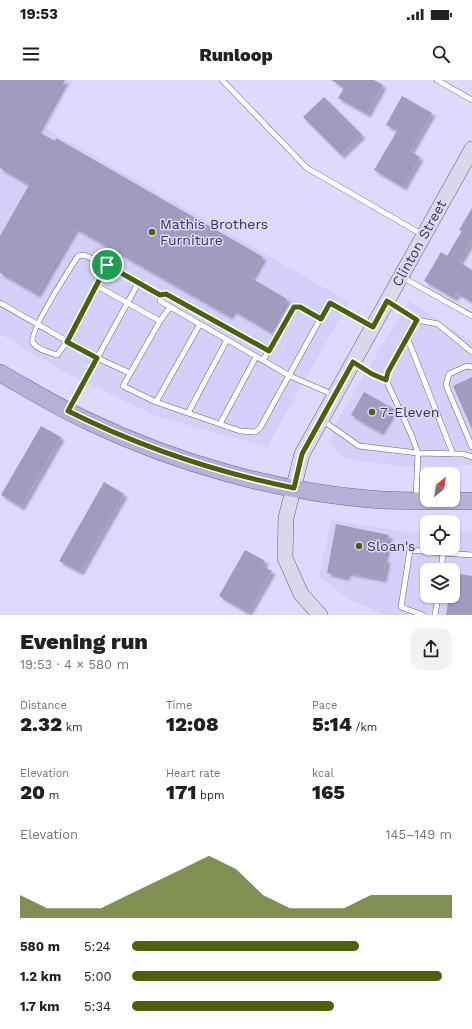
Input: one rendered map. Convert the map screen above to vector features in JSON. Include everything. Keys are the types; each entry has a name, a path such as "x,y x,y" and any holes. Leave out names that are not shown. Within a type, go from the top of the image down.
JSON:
{"main road":[{"path":"0,373 68,411 116,434 190,461 237,475 321,493 369,499 472,501"}],"street":[{"name":"Clinton Street","path":"320,615 301,594 285,558 286,518 302,454 472,149"}],"lane":[{"path":"222,80 307,168 424,235"},
{"path":"438,80 472,100"},
{"path":"107,265 67,342 57,355 44,351 33,343 31,338 36,324 78,256 84,255 107,265 160,295 166,294 269,351"},
{"path":"401,276 472,316"},
{"path":"68,411 128,303 138,282"},
{"path":"97,286 160,321"},
{"path":"160,295 160,301 256,357 290,376 335,395"},
{"path":"387,301 417,320 438,324 472,352"},
{"path":"170,307 160,321 123,386 156,402 240,431 255,432 260,428 330,303 373,327"},
{"path":"0,304 97,358 130,373"},
{"path":"263,360 294,307 300,307 321,319"},
{"path":"416,501 418,453 411,434 386,380 388,372 417,320"},
{"path":"156,402 200,324"},
{"path":"407,337 453,454"},
{"path":"188,413 227,340"},
{"path":"220,424 256,357"},
{"path":"353,362 372,374 386,380"},
{"path":"472,367 467,366 449,374 446,385 472,447"},
{"path":"321,419 358,446 418,453 463,454 472,457"},
{"path":"420,551 410,550 401,607 423,615"},
{"path":"460,554 472,555"},
{"path":"435,615 437,603"}],"shaded area":[{"path":"0,80 73,80 47,129 349,302 267,447 156,416 68,374 0,334"},
{"path":"409,301 472,342 472,465 401,466 347,459 338,453 331,441 337,421"},
{"path":"331,520 420,534 420,555 460,555 460,533 472,532 472,615 386,615 350,600 319,576"}],"building":[{"name":"Mathis Brothers Furniture","path":"0,80 65,80 37,131 55,141 56,138 263,257 251,278 287,299 269,331 233,310 229,316 75,228 37,294 0,273 0,236 29,185 0,168"},
{"path":"331,80 374,80 383,85 367,114 338,98 344,88"},
{"path":"402,96 432,113 410,151 420,157 403,187 374,170 397,131 386,125"},
{"path":"324,97 362,135 341,155 303,117"},
{"path":"472,208 472,240 459,262 472,270 472,302 457,293 454,298 424,281 441,252 447,256 462,231 459,230"},
{"path":"472,377 472,429 453,386"},
{"name":"7-Eleven","path":"364,392 394,409 380,432 351,415"},
{"path":"41,426 61,437 21,507 1,495"},
{"path":"104,482 124,494 80,572 59,561"},
{"name":"Sloan's","path":"336,524 389,535 384,559 387,559 383,579 347,572 346,577 327,573"},
{"path":"245,550 265,561 263,566 272,571 248,613 219,596"},
{"path":"460,574 472,576 472,615 446,615 448,603 460,603"}],"place":[{"name":"Mathis Brothers Furniture","path":"152,232"},
{"name":"7-Eleven","path":"372,412"},
{"name":"Sloan's","path":"359,546"}],"route":[{"path":"107,265 160,295 166,294 269,351 294,307 300,307 321,319 330,303 373,327 387,301 417,320 388,372 386,380 372,374 353,362 302,454 294,488 237,475 190,461 116,434 68,411 97,358 67,342 107,265"}]}
